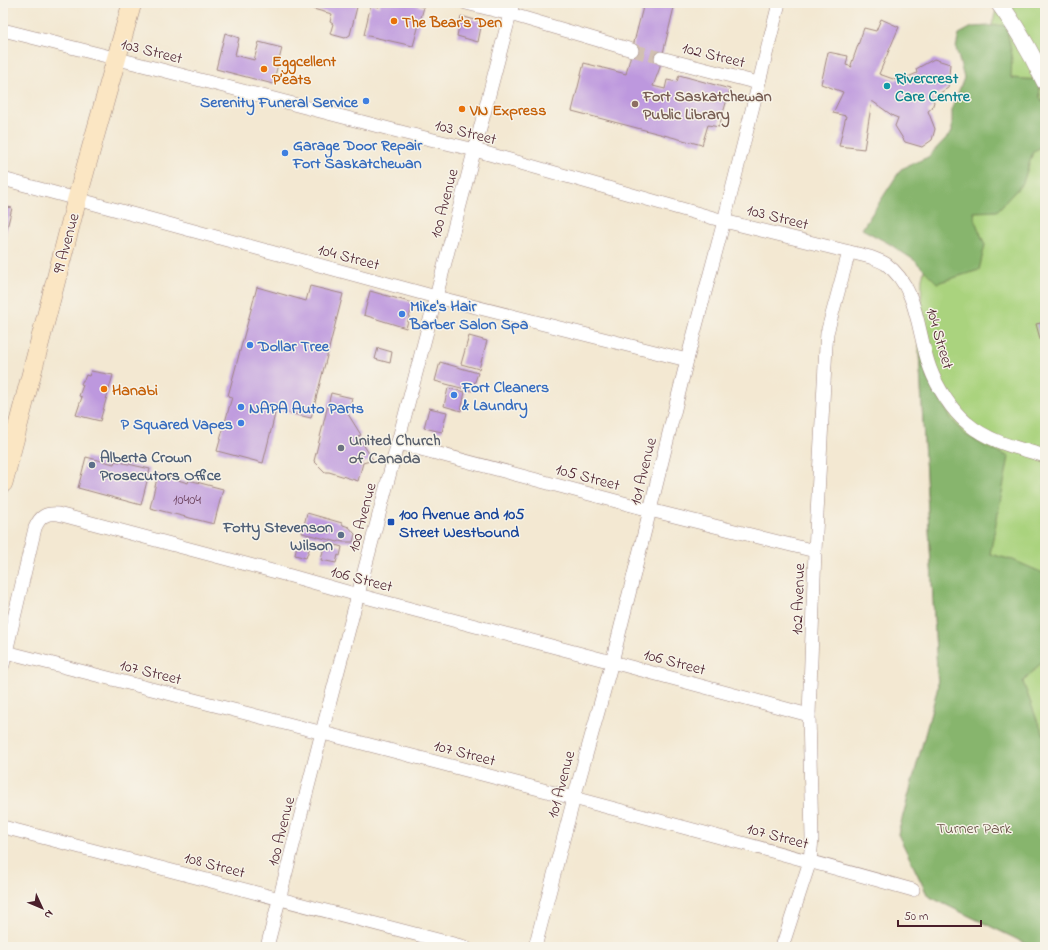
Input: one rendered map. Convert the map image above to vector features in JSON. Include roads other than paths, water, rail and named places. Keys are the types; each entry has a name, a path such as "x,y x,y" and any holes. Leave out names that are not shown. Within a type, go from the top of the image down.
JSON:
{"main road":[{"name":"99 Avenue","path":"3,483 77,199 132,3"}],"street":[{"path":"466,3 512,8 632,50"},
{"name":"101 Avenue","path":"535,947 574,798 612,662 687,360 779,3"},
{"path":"999,3 1016,27 1045,82"},
{"name":"100 Avenue","path":"267,947 512,8"},
{"name":"103 Street","path":"3,30 475,150 724,220 870,257 886,264 894,271 907,288"},
{"name":"102 Street","path":"661,58 758,83"},
{"name":"104 Street","path":"3,180 436,297 687,360"},
{"name":"102 Avenue","path":"782,947 810,861 812,838 809,715 815,551 827,333 849,252"},
{"name":"104 Street","path":"907,288 935,381 958,413 970,425 987,436 1012,447 1045,456"},
{"name":"105 Street","path":"398,443 650,510 815,551"},
{"name":"106 Street","path":"6,652 35,528 40,519 50,513 809,715"},
{"path":"3,665 6,652"},
{"name":"107 Street","path":"6,652 574,798 913,890"},
{"name":"108 Street","path":"3,827 465,947"}],"tunnel":[{"path":"632,50 661,58"}],"place":[{"name":"The Bear's Den","path":"394,21"},
{"name":"Eggcellent P’eats","path":"264,69"},
{"name":"Rivercrest Care Centre","path":"887,86"},
{"name":"Serenity Funeral Service","path":"366,101"},
{"name":"Fort Saskatchewan Public Library","path":"635,104"},
{"name":"VN Express","path":"462,109"},
{"name":"Garage Door Repair Fort Saskatchewan","path":"285,153"},
{"name":"Mike's Hair Barber Salon Spa","path":"402,314"},
{"name":"Dollar Tree","path":"250,345"},
{"name":"Hanabi","path":"104,389"},
{"name":"Fort Cleaners & Laundry","path":"454,395"},
{"name":"NAPA Auto Parts","path":"241,407"},
{"name":"P Squared Vapes","path":"241,423"},
{"name":"United Church of Canada","path":"341,448"},
{"name":"Alberta Crown Prosecutors Office","path":"92,465"},
{"name":"100 Avenue and 105 Street Westbound","path":"391,522"},
{"name":"Fotty Stevenson Wilson","path":"341,535"}],"park label":[{"name":"Turner Park","path":"974,827"}]}
